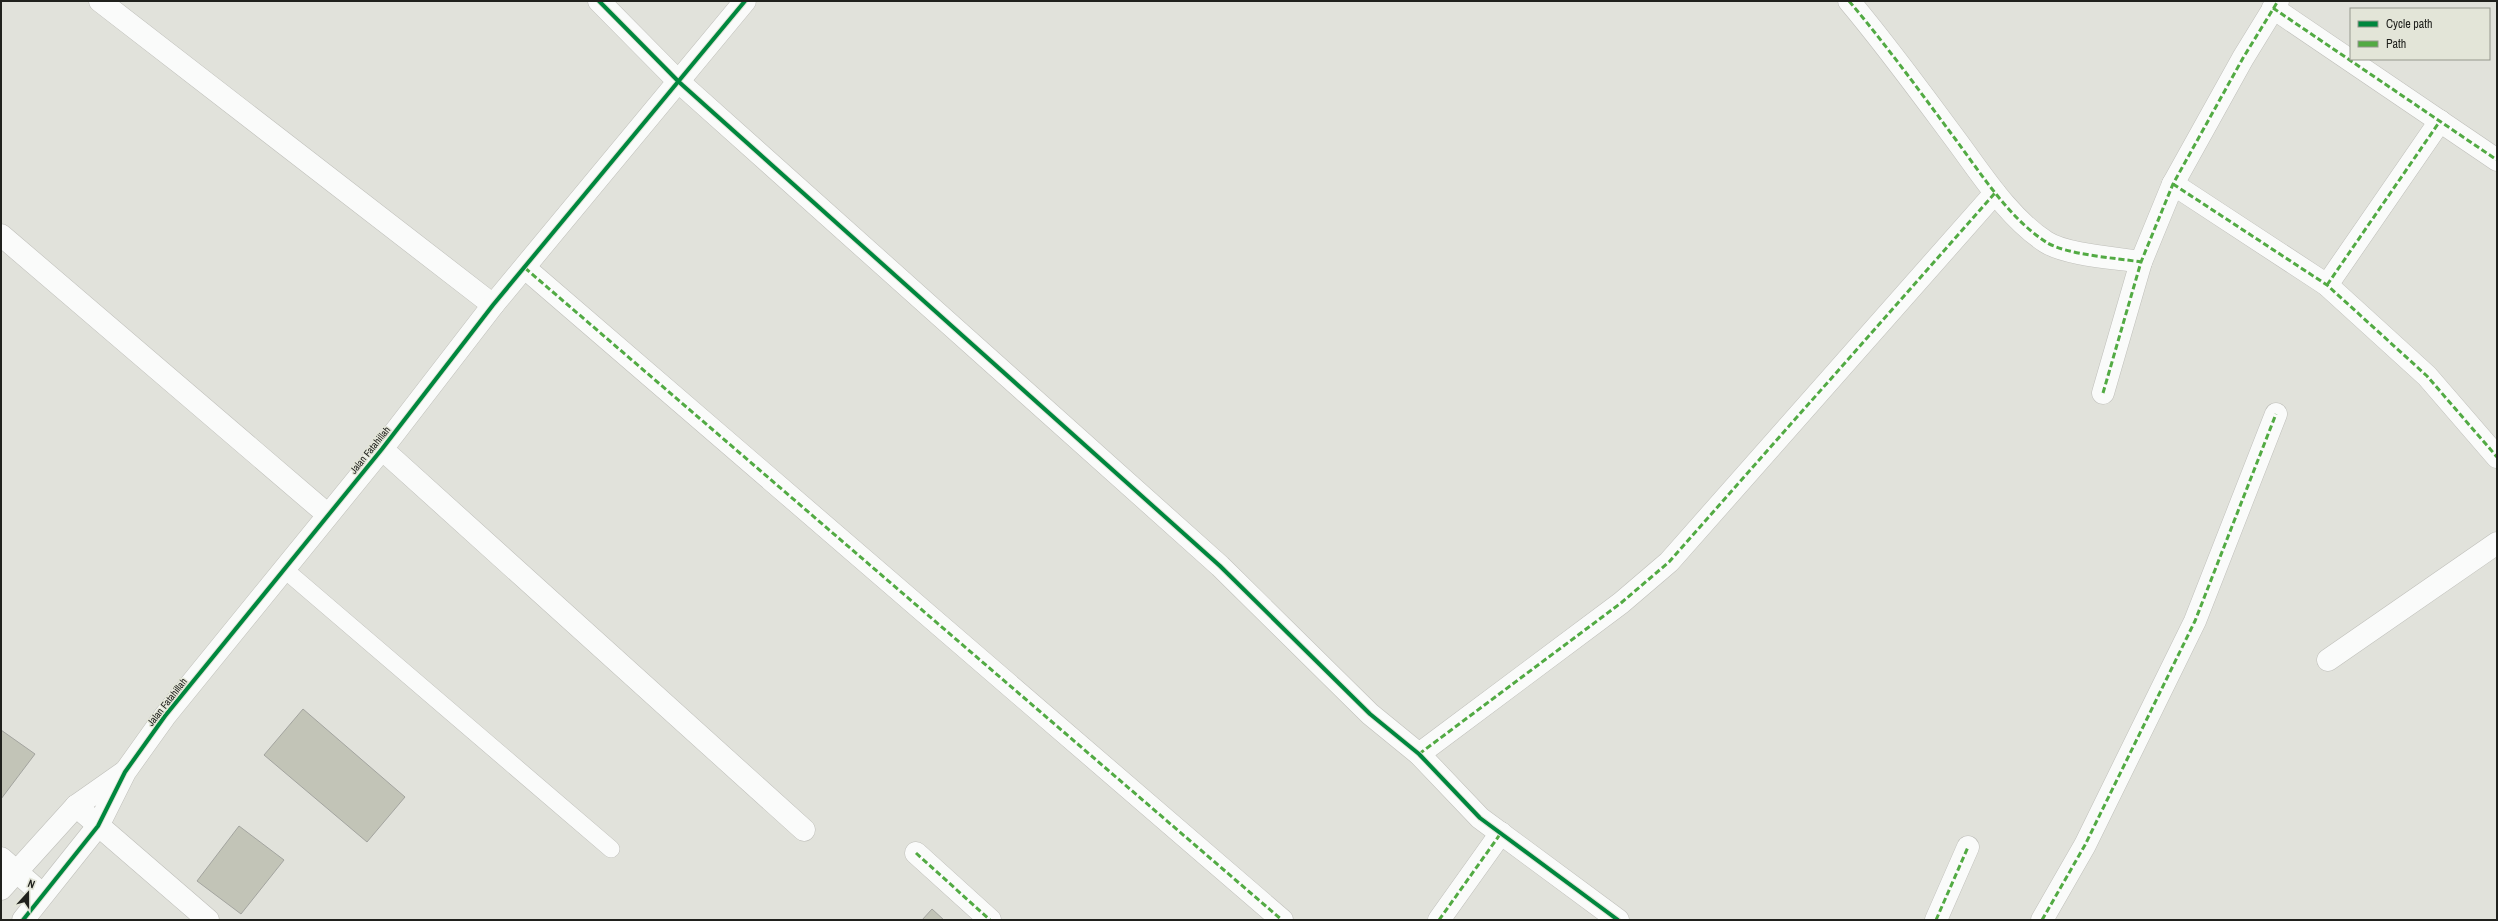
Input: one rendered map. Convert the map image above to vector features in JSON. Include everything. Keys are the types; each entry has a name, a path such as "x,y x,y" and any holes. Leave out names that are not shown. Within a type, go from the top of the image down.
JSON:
{"street":[{"path":"100,1 494,306"},
{"path":"599,1 679,82 1220,566 1370,714 1419,754 1480,818 1618,920"},
{"name":"Jalan Fatahillah","path":"23,920 42,894 98,826 125,772 165,716 327,514 382,449 494,306 746,1"},
{"path":"1849,1 1884,42 1995,193 2030,230 2047,243 2067,250 2141,262"},
{"path":"2103,393 2141,262 2173,184 2275,4 2350,57"},
{"path":"2354,60 2497,160"},
{"path":"2327,285 2440,121"},
{"path":"2173,184 2327,285 2427,376 2497,457"},
{"path":"1419,754 1621,603 1669,562 1995,193"},
{"path":"1,235 327,514"},
{"path":"525,268 1282,920"},
{"path":"2042,920 2086,845 2195,621 2276,414"},
{"path":"382,449 804,830"},
{"path":"2328,660 2497,543"},
{"name":"Jalan Fatahillah","path":"1,890 76,806 125,772"},
{"path":"76,806 208,920"},
{"path":"1439,920 1501,834"},
{"path":"1936,920 1968,848"},
{"path":"916,854 990,920"},
{"path":"1,858 42,894"}],"lane":[{"path":"284,569 611,849"}],"building":[{"path":"303,709 405,797 367,842 264,755"},
{"path":"1,730 35,754 1,799"},
{"path":"239,826 284,860 241,914 197,881"},
{"path":"932,909 944,920 922,920"}],"marked path":[{"path":"1849,1 1904,70 1986,181 2020,221 2046,242 2066,250 2141,262"},
{"path":"2103,393 2141,262 2173,184 2243,58 2278,1"},
{"path":"2273,8 2497,160"},
{"path":"2327,285 2440,121"},
{"path":"2173,184 2327,285 2427,376 2497,457"},
{"path":"1419,754 1621,603 1669,562 1995,193"},
{"path":"525,268 1282,920"},
{"path":"2042,920 2085,845 2195,621 2276,414"},
{"path":"1439,920 1501,833 1504,836"},
{"path":"1936,920 1968,847"},
{"path":"916,853 990,920"}],"cycle path":[{"path":"599,1 679,82 1220,566 1370,714 1419,754 1480,818 1618,920"},
{"path":"23,920 98,826 125,772 165,716 382,449 493,305 745,1"}]}
